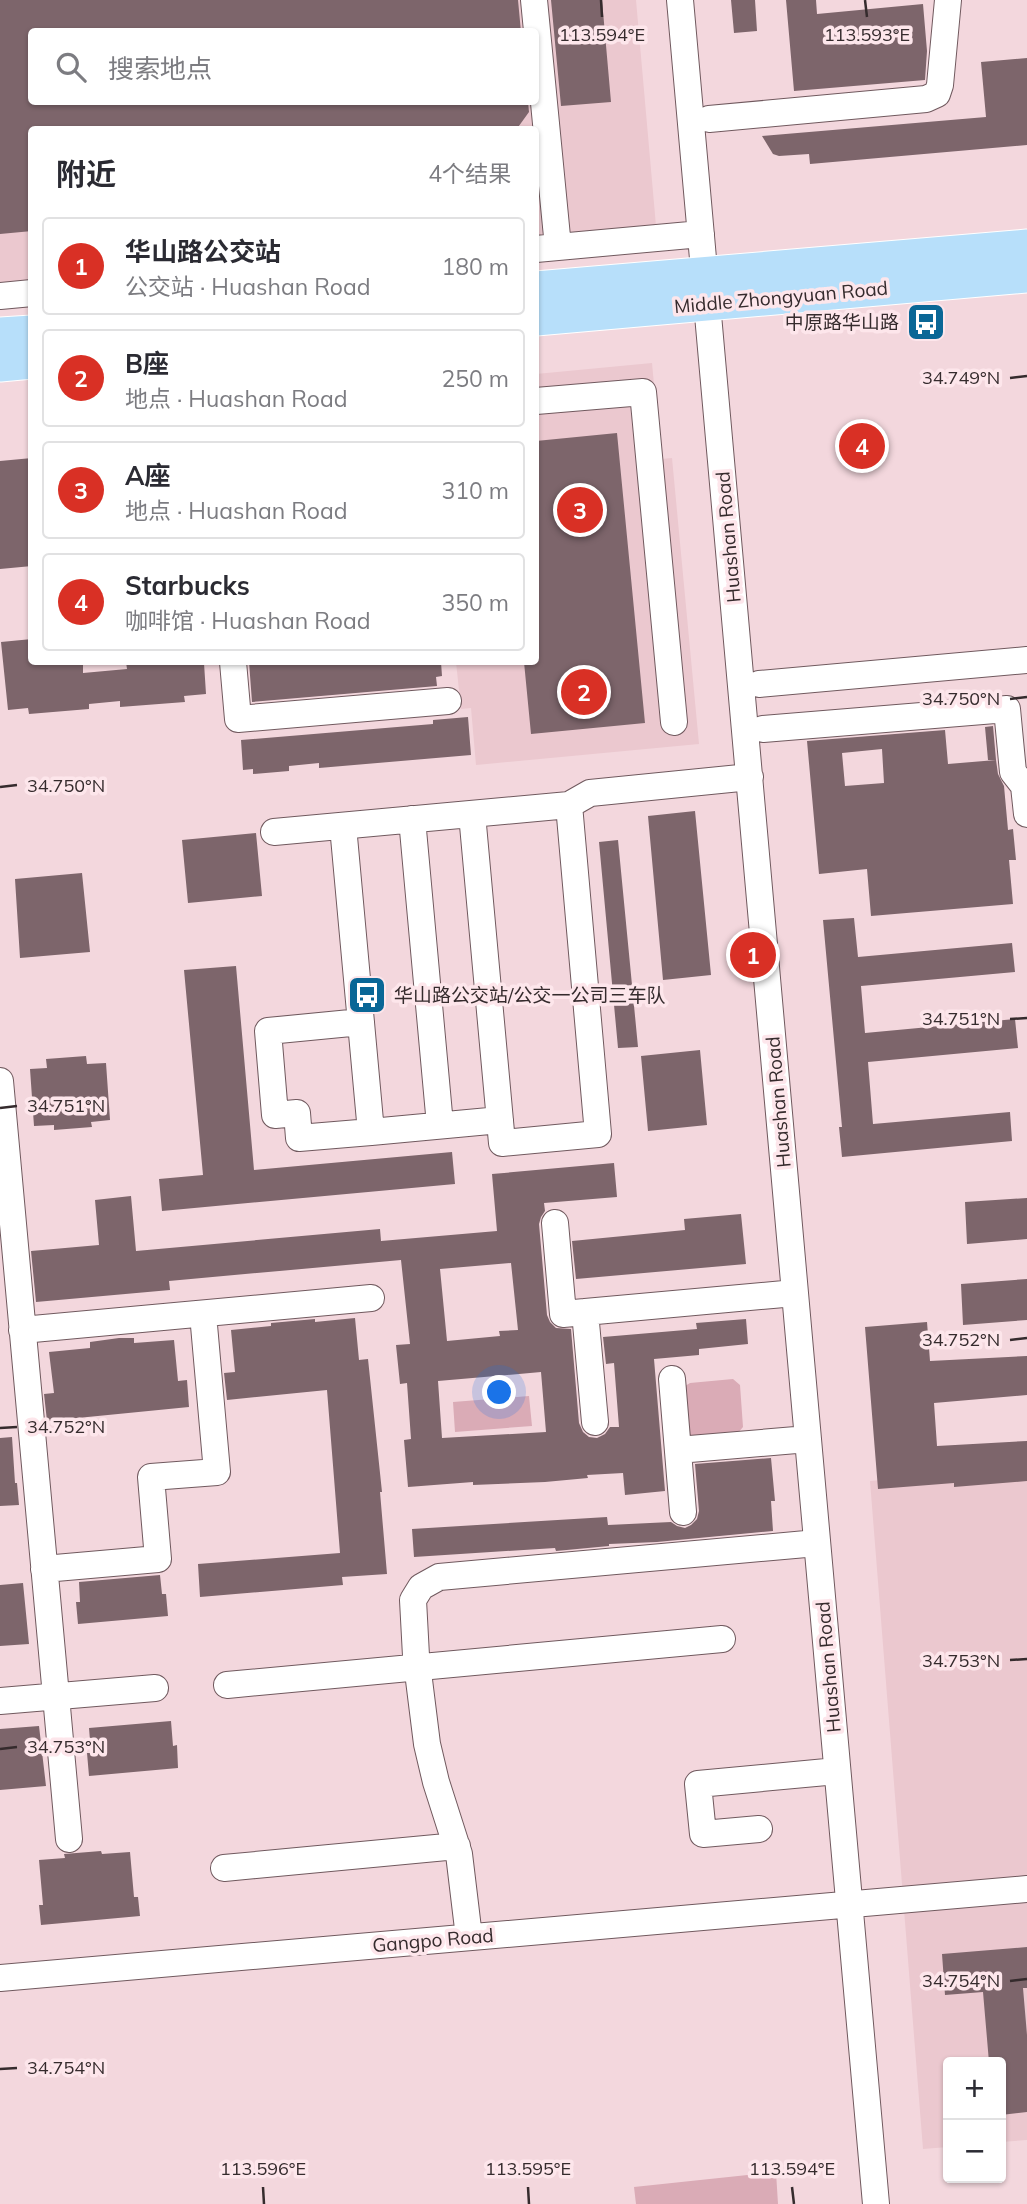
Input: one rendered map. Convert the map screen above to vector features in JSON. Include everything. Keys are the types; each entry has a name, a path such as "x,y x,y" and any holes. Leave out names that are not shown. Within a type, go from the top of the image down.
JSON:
{"main road":[{"name":"Middle Zhongyuan Road","path":"539,318 715,288 1027,246"},
{"name":"Middle Zhongyuan Road","path":"539,288 715,288 1027,276"},
{"path":"0,334 28,332"},
{"path":"0,365 28,362"}],"street":[{"path":"534,0 535,28"},
{"name":"Huashan Road","path":"680,0 701,234 715,288 759,684 858,1904 876,2204"},
{"name":"Huashan Road","path":"699,0 709,119 715,288 750,777 837,1771 858,1904 893,2204"},
{"path":"709,119 926,99 937,94 948,0"},
{"path":"539,95 547,248 701,234"},
{"path":"0,296 28,293"},
{"path":"539,401 643,391 674,722"},
{"path":"759,684 1027,660"},
{"path":"233,665 238,719 448,701"},
{"path":"763,729 1007,709 1013,772 1024,786 1027,814"},
{"path":"274,832 569,805 590,793 750,777"},
{"path":"472,814 502,1143 598,1134 569,805"},
{"path":"412,819 440,1125"},
{"path":"343,825 371,1132"},
{"path":"361,1022 268,1031 275,1115 297,1113 299,1138 500,1120"},
{"path":"0,1081 69,1839"},
{"path":"555,1223 563,1314 795,1293"},
{"path":"22,1330 371,1298"},
{"path":"585,1312 595,1422"},
{"path":"44,1569 158,1559 151,1478 217,1472 203,1314"},
{"path":"672,1379 683,1512"},
{"path":"678,1450 808,1439"},
{"path":"469,1937 457,1846 436,1782 417,1667 413,1600 421,1587 439,1577 817,1543"},
{"path":"227,1685 722,1639"},
{"path":"0,1701 155,1688"},
{"path":"759,1829 703,1834 698,1784 837,1771"},
{"path":"225,1868 457,1846"},
{"name":"Gangpo Road","path":"0,1978 1027,1889"}],"shaded area":[{"path":"0,0 636,0 656,226 539,236 539,126 28,126 28,281 0,284"},
{"path":"652,363 661,459 672,458 699,744 476,765 471,708 461,709 456,665 539,665 539,374"},
{"path":"733,1379 740,1385 743,1427 737,1434 690,1436 687,1432 685,1386 690,1383"},
{"path":"529,1396 532,1426 455,1432 453,1402"},
{"path":"1027,1468 1027,2140 1006,2142 1006,2057 943,2057 943,2147 923,2149 870,1481"},
{"path":"776,2172 778,2204 636,2204 634,2187"}],"building":[{"path":"0,0 518,0 521,28 28,28 28,105 528,105 529,112 519,126 28,126 28,231 0,234"},
{"path":"551,0 602,0 611,102 561,106"},
{"path":"731,0 755,0 757,31 734,33"},
{"path":"786,0 816,0 817,14 923,4 927,51 925,80 794,91"},
{"path":"1027,58 1027,145 810,164 809,154 773,154 762,136 986,117 981,62"},
{"path":"617,433 645,723 531,734 524,665 539,665 539,441"},
{"path":"28,458 28,566 0,569 0,461"},
{"path":"28,639 28,665 83,665 83,673 127,669 126,665 204,665 206,694 184,696 185,702 120,707 120,701 89,704 89,709 29,714 28,708 8,710 1,642"},
{"path":"249,665 441,665 442,676 436,677 437,686 252,702"},
{"path":"468,717 471,755 319,768 319,763 289,766 289,771 253,774 253,769 243,770 241,740 433,724 433,720"},
{"path":"993,726 996,760 988,760 985,727"},
{"path":"945,730 948,764 996,760 998,774 1004,786 1008,830 1013,829 1016,860 1009,860 1013,904 871,916 867,869 819,874 807,741","holes":["882,749 884,783 845,786 842,753"]},
{"path":"695,811 711,975 663,980 648,816"},
{"path":"256,833 262,896 188,903 182,840"},
{"path":"618,840 638,1047 618,1048 599,842"},
{"path":"82,873 90,952 20,958 15,879"},
{"path":"854,918 858,957 1012,943 1015,972 861,986 865,1033 1015,1019 1018,1048 868,1062 873,1124 1010,1112 1012,1141 842,1157 839,1127 842,1127 823,920"},
{"path":"236,966 254,1170 452,1152 455,1184 162,1211 159,1179 203,1175 184,970"},
{"path":"700,1050 707,1125 648,1131 641,1056"},
{"path":"86,1056 87,1064 106,1063 110,1120 91,1122 92,1127 54,1130 54,1125 34,1126 30,1069 47,1068 46,1059"},
{"path":"614,1163 617,1197 544,1203 545,1211 539,1224 547,1315 556,1328 571,1329 579,1423 589,1437 597,1438 605,1434 610,1427 619,1427 614,1363 606,1364 603,1337 697,1329 696,1323 746,1319 748,1344 699,1349 699,1355 654,1359 665,1491 625,1495 623,1473 587,1475 588,1478 545,1482 473,1485 473,1482 408,1487 404,1440 411,1439 407,1383 400,1384 396,1345 410,1344 401,1260 169,1281 170,1290 36,1302 31,1251 99,1245 95,1200 131,1196 136,1251 380,1229 381,1241 497,1231 492,1174","holes":["511,1263 518,1330 499,1331 500,1336 447,1341 440,1269","541,1372 546,1432 442,1438 438,1381"]},
{"path":"1027,1198 1027,1239 967,1244 965,1202"},
{"path":"741,1214 746,1264 576,1279 572,1241 685,1230 684,1219"},
{"path":"1027,1279 1027,1320 963,1325 961,1284"},
{"path":"355,1318 359,1360 368,1359 382,1492 387,1574 342,1577 343,1585 200,1597 198,1564 340,1553 327,1390 227,1400 224,1373 235,1372 231,1330 271,1326 271,1323"},
{"path":"927,1322 930,1361 1027,1356 1027,1395 934,1403 937,1446 1027,1441 1027,1481 878,1489 865,1327"},
{"path":"134,1338 134,1343 174,1340 178,1381 187,1380 189,1407 47,1421 44,1394 54,1393 49,1352 90,1348 90,1342"},
{"path":"12,1437 19,1505 0,1506 0,1438"},
{"path":"771,1458 775,1501 771,1501 773,1531 609,1544 556,1551 555,1548 414,1557 412,1529 607,1517 608,1525 671,1522 685,1528 697,1519 699,1511 695,1464"},
{"path":"160,1575 162,1594 166,1594 168,1616 78,1624 76,1602 80,1602 79,1582"},
{"path":"23,1583 29,1644 0,1646 0,1585"},
{"path":"171,1721 173,1746 177,1745 178,1768 89,1776 89,1728"},
{"path":"39,1726 46,1786 0,1790 0,1729"},
{"path":"101,1851 102,1854 130,1852 134,1897 138,1897 140,1916 41,1925 39,1905 43,1905 39,1860 65,1858 64,1854"},
{"path":"1027,1947 1027,1988 1023,1988 1027,2035 1027,2112 1006,2114 1006,2057 989,2057 983,1992 945,1995 942,1954"}],"place":[{"name":"中原路华山路","path":"926,322"},
{"name":"Starbucks","path":"862,446"},
{"name":"A座","path":"580,510"},
{"name":"B座","path":"584,692"},
{"name":"华山路公交站","path":"753,955"},
{"name":"华山路公交站/公交一公司三车队","path":"367,995"}]}
